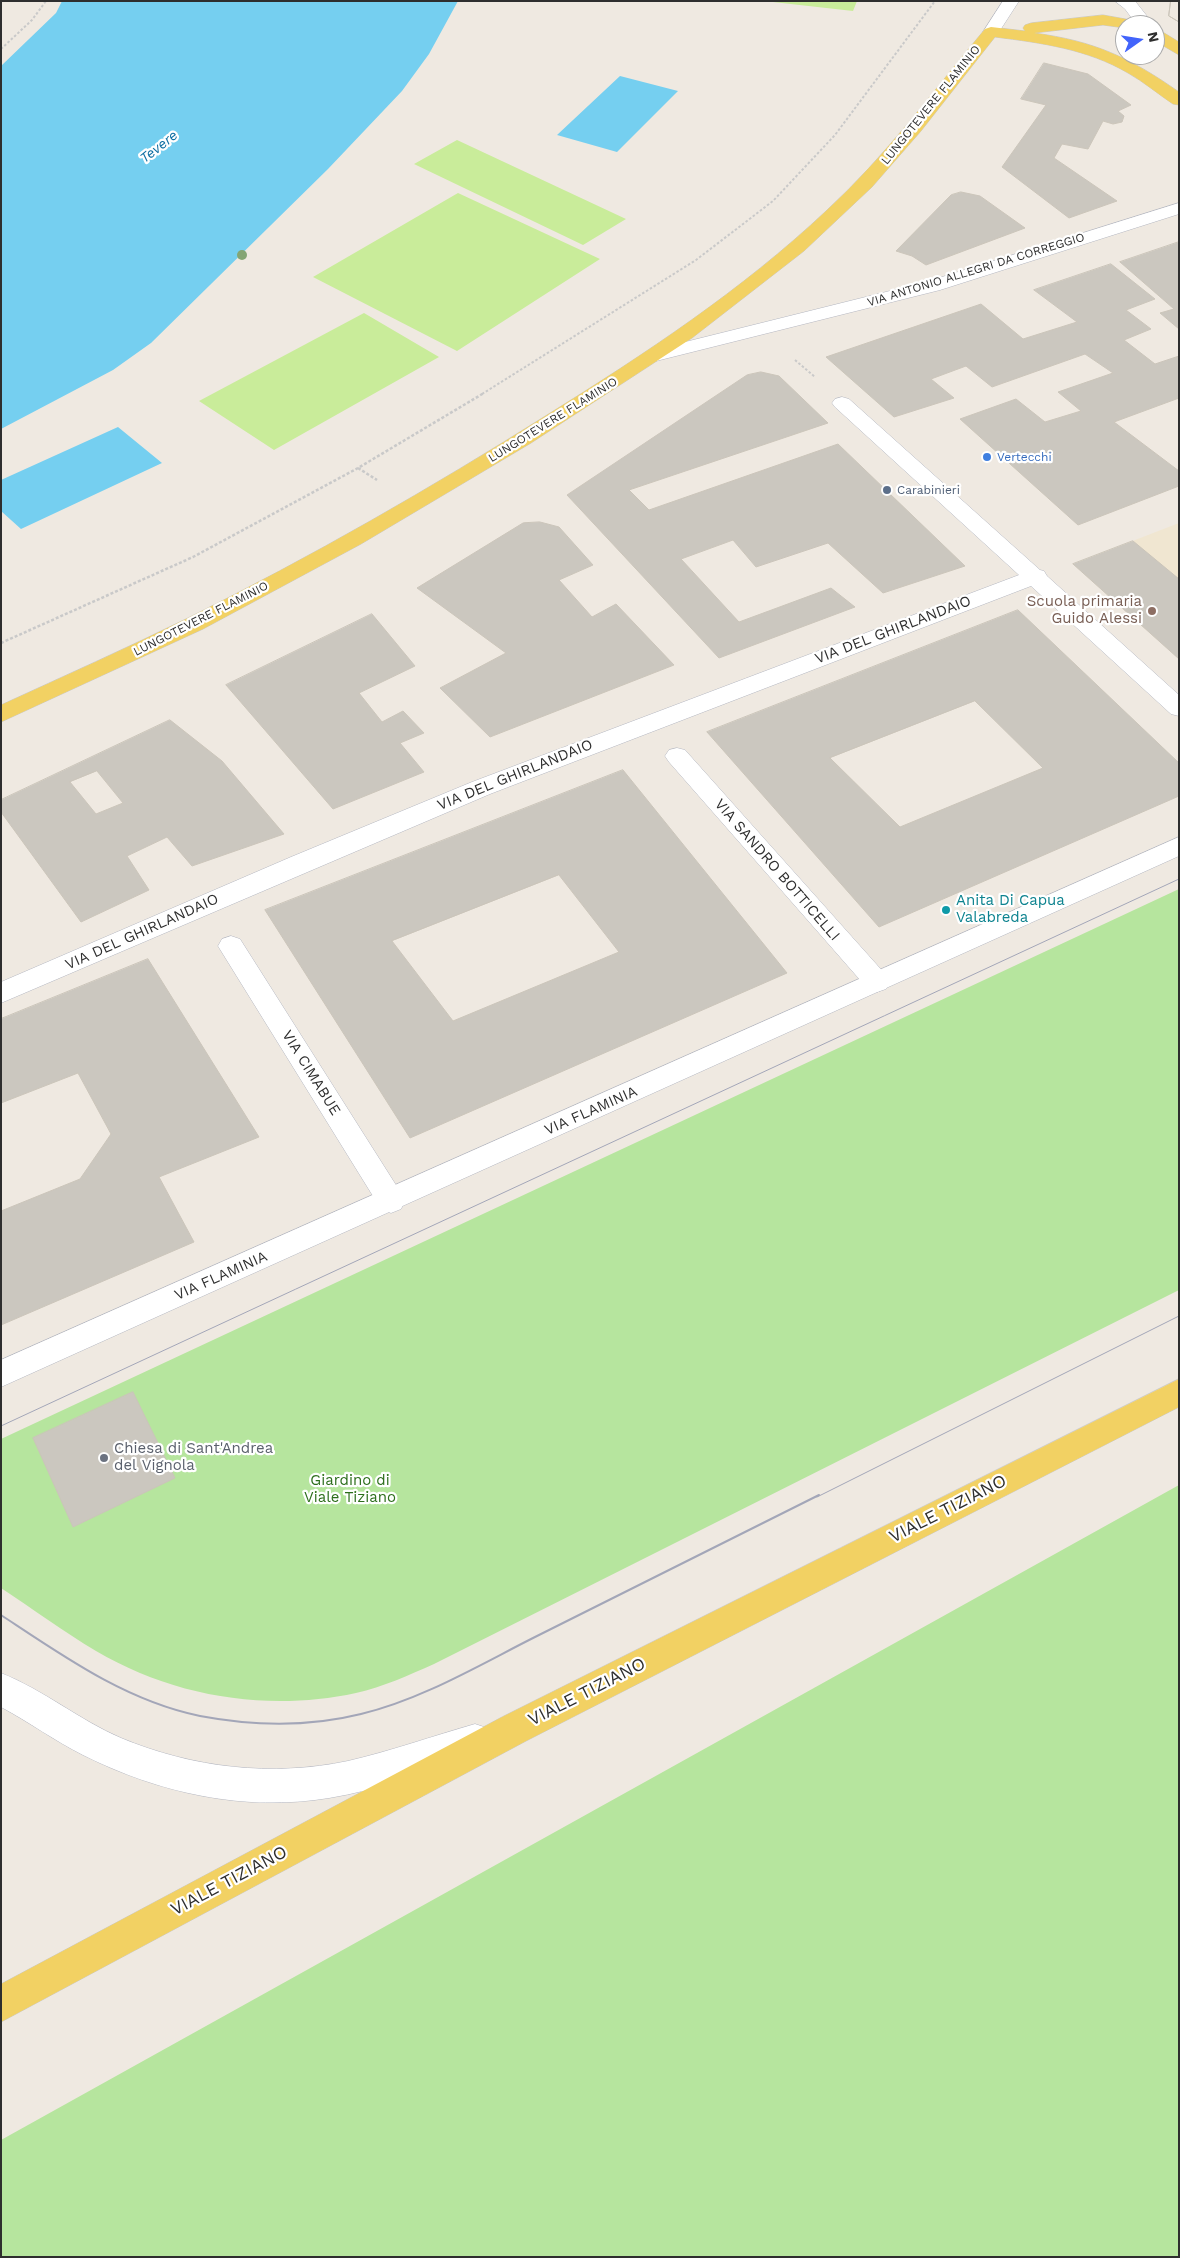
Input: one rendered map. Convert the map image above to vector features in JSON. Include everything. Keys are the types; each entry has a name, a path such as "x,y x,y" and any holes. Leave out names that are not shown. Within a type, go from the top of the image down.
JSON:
{"main road":[{"path":"991,32 1094,21 1115,22"},
{"path":"991,32 1052,40 1100,53 1135,70 1179,100"},
{"name":"LUNGOTEVERE FLAMINIO","path":"1,714 221,610 338,547 514,445 656,355 767,272 860,189 926,115 991,32"},
{"path":"1165,41 1179,50"},
{"name":"VIALE TIZIANO","path":"1,2004 514,1729 1179,1392"}],"street":[{"name":"LUNGOTEVERE FLAMINIO","path":"991,32 1011,1"},
{"path":"1128,3 1138,15"},
{"name":"VIA ANTONIO ALLEGRI DA CORREGGIO","path":"656,355 933,286 1179,208"},
{"path":"842,403 1036,576 1179,708"},
{"name":"VIA DEL GHIRLANDAIO","path":"1,994 336,848 480,788 1036,576"},
{"name":"VIA SANDRO BOTTICELLI","path":"677,756 877,982"},
{"name":"VIA FLAMINIA","path":"1,1374 1179,846"},
{"name":"VIA CIMABUE","path":"231,946 391,1200"},
{"path":"1,1689 110,1750 202,1781 241,1786 287,1786 330,1781 514,1729"}],"path":[{"path":"1,49 32,20 46,1"},
{"path":"1,643 193,557 358,468 496,387 696,260 773,201 835,135 935,1"},
{"path":"358,468 377,480"}],"shaded area":[{"name":"Scuola primaria Guido Alessi","path":"1179,523 1179,659 1073,564"}],"green space":[{"path":"764,1 857,1 853,11"},
{"path":"457,140 626,219 583,245 414,164"},
{"path":"458,193 600,259 457,351 313,277"},
{"path":"364,313 439,357 274,450 199,401"},
{"name":"Giardino di Viale Tiziano","path":"1179,889 1179,1290 434,1664 396,1680 356,1693 323,1699 289,1701 256,1700 189,1690 157,1680 126,1667 96,1651 1,1588 1,1439"},
{"path":"1179,1485 1179,2257 1,2257 1,2140"}],"water":[{"name":"Tevere","path":"62,1 458,1 429,54 402,91 328,169 151,343 113,370 1,429 1,66 56,13"},
{"path":"620,76 678,91 617,152 557,135"},
{"path":"118,427 162,463 21,529 1,511 1,480"}],"building":[{"path":"1171,1 1179,1 1179,22 1169,16"},
{"path":"1171,1 1179,1 1179,22 1169,16"},
{"path":"1044,63 1088,74 1131,105 1118,111 1124,116 1122,122 1113,124 1103,121 1088,149 1062,144 1054,158 1117,201 1069,218 1002,167 1046,105 1021,99"},
{"path":"961,192 980,196 1025,228 926,265 912,256 896,251 951,195"},
{"path":"1179,242 1179,329 1160,313 1174,309 1120,262"},
{"path":"1111,264 1155,299 1126,310 1151,329 1124,340 1155,364 1179,356 1179,398 1114,422 1179,471 1179,486 1078,525 960,419 1016,399 1045,422 1081,411 1058,392 1113,373 1085,354 992,387 966,366 931,379 954,398 894,417 826,357 981,304 1023,339 1077,322 1034,290"},
{"path":"761,372 779,376 828,423 629,490 649,510 838,444 965,566 883,593 828,543 756,567 733,540 681,559 739,622 831,588 855,607 719,658 567,495 747,375"},
{"path":"540,522 559,527 593,565 559,580 592,617 616,604 674,665 490,737 440,688 506,653 417,588 523,523"},
{"name":"Scuola primaria Guido Alessi","path":"1133,541 1179,579 1179,659 1073,564"},
{"path":"1018,610 1179,763 1179,796 879,927 707,732","holes":["975,701 1043,768 900,827 830,758"]},
{"path":"372,614 415,666 359,693 382,722 403,711 424,733 400,743 424,772 333,809 226,685"},
{"path":"170,720 222,761 284,834 192,866 167,837 127,856 149,890 81,922 1,812 1,800","holes":["97,771 123,803 96,814 70,782"]},
{"path":"623,770 787,973 410,1138 265,910","holes":["559,875 619,952 453,1021 392,941"]},
{"path":"148,959 259,1137 159,1177 194,1242 1,1325 1,1211 80,1179 111,1134 78,1073 1,1103 1,1019"},
{"name":"Chiesa di Sant'Andrea del Vignola","path":"133,1392 175,1478 73,1527 33,1438"}],"tram line":[{"path":"1,1426 1179,879"},
{"path":"817,1497 1179,1316"},
{"path":"1,1615 96,1675 146,1700 173,1709 200,1716 240,1722 281,1724 321,1721 361,1714 429,1690 819,1495"}],"place":[{"name":"Vertecchi","path":"987,457"},
{"name":"Carabinieri","path":"887,490"},
{"name":"Scuola primaria Guido Alessi","path":"1152,611"},
{"name":"Anita Di Capua Valabreda","path":"946,910"},
{"name":"Chiesa di Sant'Andrea del Vignola","path":"104,1458"}]}
